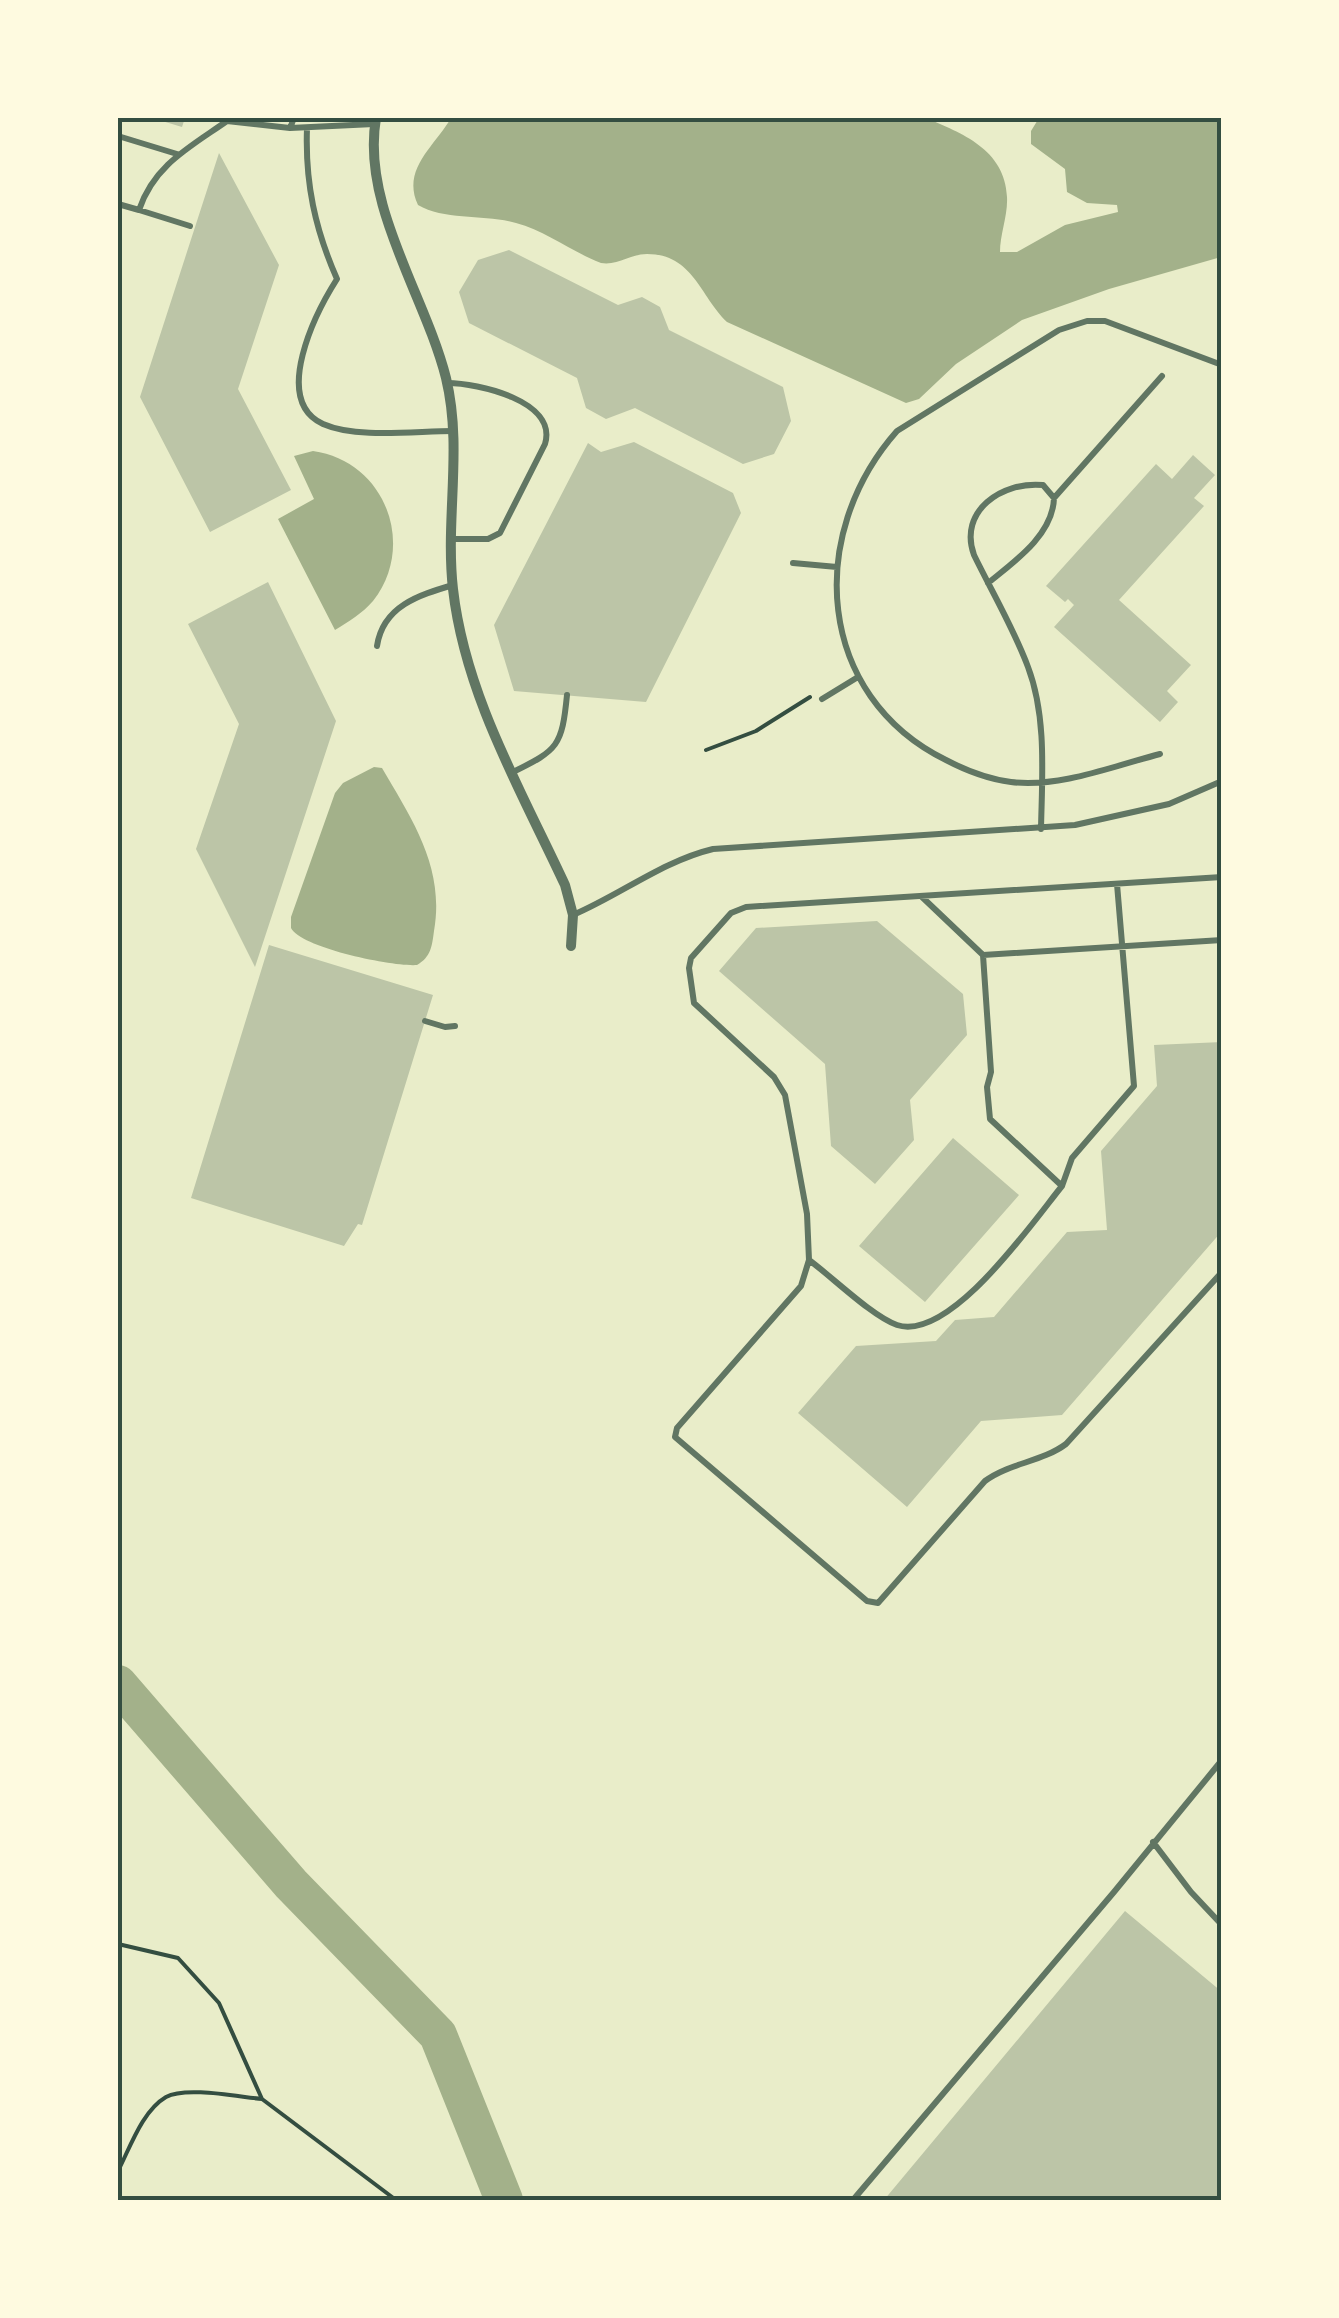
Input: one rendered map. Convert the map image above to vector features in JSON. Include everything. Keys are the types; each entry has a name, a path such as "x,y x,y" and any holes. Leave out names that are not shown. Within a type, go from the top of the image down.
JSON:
{"street":[{"path":"375,121 376,168 384,212 424,308 447,383 453,431 452,586 474,683 565,885 573,915 571,946"}],"lane":[{"path":"290,128 294,118"},
{"path":"139,210 153,179 178,155 227,122 307,128 375,121"},
{"path":"307,128 306,163 312,210 336,280 325,298 300,366 301,401 315,419 337,428 453,431"},
{"path":"118,136 178,155"},
{"path":"118,204 190,226"},
{"path":"1160,754 1042,782 998,780 965,770 916,745 882,713 858,678 840,630 837,567 842,531 852,502 874,462 897,431 1068,326 1105,320 1222,366"},
{"path":"988,583 1040,534 1051,516 1054,498 1162,376"},
{"path":"447,383 476,384 506,396 542,417 548,435 500,533 488,539 452,538"},
{"path":"1042,829 1039,720 1029,669 970,540 975,515 990,499 1017,486 1043,484 1054,498"},
{"path":"793,563 837,567"},
{"path":"377,646 382,626 403,604 452,586"},
{"path":"820,696 858,678"},
{"path":"512,772 556,748 563,733 566,696"},
{"path":"573,915 686,857 722,848 1042,829 1169,804 1222,780"},
{"path":"1222,877 740,908 729,915 690,962 690,994 694,1003 774,1077 784,1095 804,1189 809,1260 801,1286 677,1428 675,1436 874,1604 985,1481 1066,1444 1222,1272"},
{"path":"809,1260 883,1318 900,1326 938,1320 984,1282 1062,1186 1072,1158 1134,1086 1117,884"},
{"path":"921,896 982,954 992,1072 987,1086 989,1117 1062,1186"},
{"path":"982,954 1222,940"},
{"path":"425,1021 448,1028 455,1026"},
{"path":"853,2200 1222,1760"},
{"path":"1152,1842 1222,1926"}],"path":[{"path":"706,750 756,731 820,696"},
{"path":"118,1944 178,1958 219,2003 262,2099 396,2200"},
{"path":"118,2171 143,2122 166,2097 190,2092 262,2099"}],"shaded area":[{"path":"451,118 926,118 966,137 990,155 1004,180 1007,197 1000,252 1017,252 1065,225 1118,212 1117,205 1087,203 1067,192 1065,169 1031,144 1031,131 1039,118 1221,118 1221,257 1109,289 1022,320 956,364 919,399 906,403 727,322 694,278 663,256 647,254 601,263 516,223 440,213 418,205 414,192 417,169"},
{"path":"313,451 338,458 359,471 387,509 392,532 386,579 369,605 335,630 278,519 314,499 294,456"},
{"path":"374,767 382,768 405,807 431,866 436,908 433,936 428,955 417,965 329,949 291,928 291,917 335,793 343,783"}],"building":[{"path":"152,118 185,118 182,127"},
{"path":"219,153 279,265 238,389 291,490 210,532 140,397"},
{"path":"509,250 618,305 642,297 660,307 669,330 783,387 791,421 774,454 743,464 635,408 606,419 586,408 577,378 469,323 459,292 478,260"},
{"path":"634,442 733,493 741,513 646,702 514,691 494,625 588,443 601,452"},
{"path":"1193,455 1215,475 1194,498 1204,506 1119,600 1191,665 1167,691 1178,702 1160,722 1054,627 1074,605 1046,586 1156,464 1172,479"},
{"path":"268,582 336,721 255,967 196,849 239,724 188,624"},
{"path":"877,921 963,994 967,1035 910,1100 914,1140 875,1184 831,1146 825,1064 719,971 756,928"},
{"path":"269,945 433,995 362,1225 358,1224 344,1246 191,1198"},
{"path":"1222,1042 1222,1231 1062,1415 981,1421 907,1507 798,1413 856,1346 936,1341 955,1320 994,1317 1067,1232 1107,1230 1101,1151 1157,1086 1154,1045"},
{"path":"953,1138 1019,1195 925,1302 859,1246"},
{"path":"1125,1911 1222,1992 1222,2200 884,2200"}],"waterway":[{"path":"118,1684 291,1884 438,2035 504,2200"}]}
